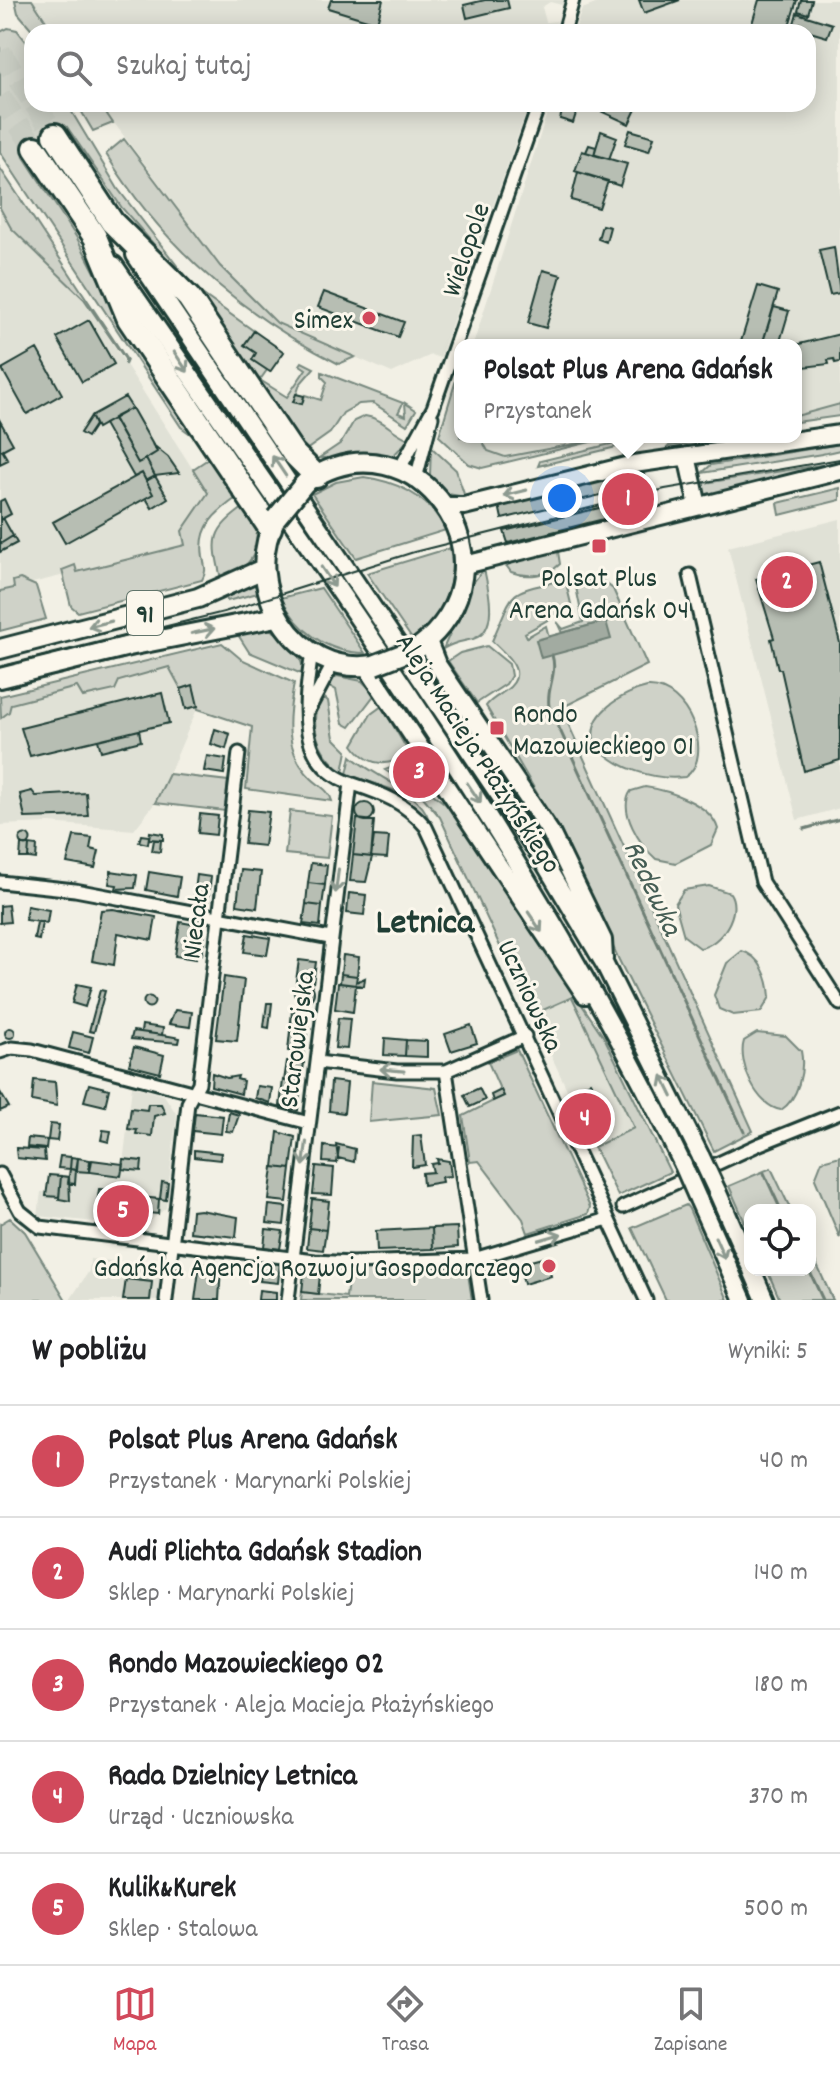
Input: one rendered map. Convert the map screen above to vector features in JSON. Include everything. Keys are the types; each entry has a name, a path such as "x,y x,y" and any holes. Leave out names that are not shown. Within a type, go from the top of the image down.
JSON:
{"highway":[{"name":"Aleja Macieja Płażyńskiego","path":"55,135 104,229"},
{"name":"Aleja Macieja Płażyńskiego","path":"35,148 104,229"},
{"path":"104,229 189,298 310,480"},
{"path":"104,229 129,319 273,523"}],"main road":[{"name":"Aleja Macieja Płażyńskiego","path":"104,229 494,782 605,965 701,1157 744,1252"},
{"name":"Aleja Macieja Płażyńskiego","path":"104,229 478,799 563,937 628,1055 683,1165 743,1300"},
{"path":"802,439 840,434"},
{"path":"445,506 464,506 634,464 777,443"},
{"path":"687,456 698,506"},
{"path":"351,465 375,465 399,470 416,479 445,506 459,533 465,565 456,601 423,645 370,666 334,662 312,652 292,636 277,617 269,599 263,569 273,523 310,480 351,465"},
{"path":"465,565 840,471"},
{"name":"91","path":"0,649 198,598 263,569"},
{"name":"91","path":"0,678 129,646 277,617"},
{"path":"423,645 551,833 603,940 605,965"},
{"path":"370,666 514,892 628,1055"},
{"name":"Aleja Macieja Płażyńskiego","path":"754,1276 765,1300"}],"street":[{"path":"566,24 573,0"},
{"name":"Wielopole","path":"457,339 536,112"},
{"name":"Wielopole","path":"416,479 433,408 454,348"},
{"name":"Wielopole","path":"399,470 433,408"},
{"path":"690,575 762,882 840,1004"},
{"name":"Uczniowska","path":"312,652 306,735 319,762 351,783 400,802 426,827 646,1300"},
{"path":"305,716 334,662"},
{"name":"Niecała","path":"166,1300 188,1103 199,1083 239,753"},
{"name":"Starowiejska","path":"288,1300 351,783"},
{"path":"0,882 75,890 330,938"},
{"path":"317,1062 397,1071 446,1071 525,1036"},
{"path":"0,1052 12,1048 32,1050 309,1123"},
{"path":"446,1071 481,1300"},
{"path":"623,1207 760,1144 840,1112"},
{"path":"0,1174 20,1211 40,1227 352,1263 474,1259 608,1219"}],"shaded area":[{"path":"15,0 32,0 48,24 27,24 18,13"},
{"path":"32,0 564,0 562,5 550,2 542,7 546,22 557,21 556,24 48,24"},
{"path":"606,0 840,0 840,404 802,414 802,339 475,339 547,112 816,112 816,24 577,24 582,9"},
{"path":"8,28 17,30 24,39 24,112 72,112 118,189 195,289 254,331 245,345 256,353 252,360 267,370 260,380 287,397 306,369 300,365 302,362 314,368 300,384 294,402 302,404 305,395 321,400 327,382 322,372 403,403 398,413 406,416 405,403 416,410 407,425 373,403 359,404 343,413 330,433 306,450 184,279 122,208 67,127 24,157 77,238 123,326 239,496 216,514 206,528 202,546 205,574 202,580 78,612 71,606 62,570 75,565 77,572 185,545 182,531 208,493 193,469 211,457 200,441 181,427 0,152 0,32"},
{"path":"82,112 105,112 113,123 93,131"},
{"path":"106,112 526,112 440,358 431,355 392,373 277,323 252,301 221,266"},
{"path":"124,139 220,266 277,323 355,357 339,364 303,345 238,301 208,276 153,219 106,154"},
{"path":"0,168 127,360 125,365 125,359 84,299 11,228 0,208"},
{"path":"0,208 11,228 84,299 208,493 182,531 186,545 0,591"},
{"path":"454,387 454,443 483,443 488,451 505,457 586,443 482,468 469,464 439,436"},
{"path":"840,404 840,416 802,421 802,414"},
{"path":"365,416 409,439 392,457 319,458 341,443 354,421"},
{"path":"483,443 569,443 505,457 488,451"},
{"path":"615,443 633,443 538,466 540,461"},
{"path":"691,443 727,443 664,451 669,446"},
{"path":"840,444 840,450 822,454 702,473 711,465"},
{"path":"431,447 456,470 465,497 448,494 430,475"},
{"path":"840,462 706,497 698,484"},
{"path":"364,477 390,483 412,493 431,508 446,530 356,558 312,494 336,482"},
{"path":"840,488 840,500 780,515 778,503"},
{"path":"247,505 256,531 256,550 244,567 222,583 216,538 226,522"},
{"path":"840,519 840,808 797,820 728,547"},
{"path":"450,548 451,574 445,599 432,621 412,639 367,573"},
{"path":"558,552 560,564 537,575 511,572 502,560"},
{"path":"484,569 490,608 487,627 473,639 443,649 472,584"},
{"path":"599,578 613,589 647,665 561,708 753,1131 714,1151 619,960 569,848 486,706 516,678 514,664 492,641 515,595 565,579 571,604 558,609 556,615 525,633 527,637 546,626 549,637 536,641 606,621 562,633 557,622 563,629 583,622 576,587 583,581"},
{"path":"20,579 36,586 46,619 0,631 0,591 14,588 13,581"},
{"path":"255,584 258,593 227,601 225,594"},
{"path":"321,588 365,653 338,649 315,638 296,621 281,598"},
{"path":"606,621 611,639 541,658 536,640"},
{"path":"263,627 291,645 300,659 304,675 249,652 235,630"},
{"path":"192,642 0,689 0,684 162,644"},
{"path":"222,643 241,659 294,683 289,721 292,745 302,767 332,801 246,789 252,727 198,709 193,686 181,689 169,667 119,681 115,690 83,697 77,687 11,704 9,712 1,718 0,696"},
{"path":"487,646 509,664 511,676 506,684 477,703 448,661 460,653"},
{"path":"159,657 206,688 155,803 134,830 49,823 0,825 0,696"},
{"path":"337,676 362,681 375,694 350,727 343,723 336,690 326,684"},
{"path":"647,687 662,689 675,697 693,723 698,754 694,767 685,777 661,777 636,771 612,759 595,743 593,732 601,714 618,699"},
{"path":"320,694 328,701 334,738 347,751 343,772 326,755 317,737 315,717"},
{"path":"382,706 409,753 386,763 366,758 353,745 371,714"},
{"path":"351,756 406,792 424,810 429,820 396,791 347,774"},
{"path":"409,761 428,790 448,806 605,1039 670,1172 618,1196 594,1147 634,1128 572,997 532,1015 440,817 418,791 385,770"},
{"path":"169,774 228,781 225,811 155,803"},
{"path":"645,787 676,795 707,812 718,829 711,845 676,863 656,859 638,837 627,808 631,791"},
{"path":"290,811 332,816 327,858 285,854"},
{"path":"709,886 730,893 733,909 722,934 708,946 700,948 684,936 675,904 684,890"},
{"path":"742,951 754,958 763,969 770,997 761,1012 733,1015 719,1009 714,995 727,963"},
{"path":"572,996 634,1129 594,1147 532,1015"},
{"path":"629,1026 694,1158 688,1161 623,1030"},
{"path":"757,1033 786,1036 801,1051 799,1084 792,1099 781,1110 764,1101 746,1072 744,1041"},
{"path":"517,1050 590,1207 588,1214 528,1233 523,1219 479,1161 470,1162 463,1116 503,1096 488,1062"},
{"path":"372,1081 436,1088 442,1115 369,1122"},
{"path":"132,1086 164,1095 177,1115 166,1208 143,1227 38,1216 41,1192 46,1192 49,1175 68,1177 71,1157 123,1164"},
{"path":"840,1156 840,1238 815,1179 822,1161"},
{"path":"771,1168 788,1204 744,1204 744,1220 729,1186"},
{"path":"711,1196 744,1269 744,1276 747,1276 758,1300 751,1300 706,1198"},
{"path":"686,1205 728,1300 666,1300 632,1228"},
{"path":"10,1218 25,1232 66,1300 0,1300 0,1224"},
{"path":"90,1259 140,1264 161,1279 159,1300 70,1300 89,1271"},
{"path":"816,1263 833,1300 780,1300 770,1276 816,1276"},
{"path":"467,1267 472,1300 301,1300 302,1292 346,1297 348,1282 355,1279 357,1271"}],"building":[{"path":"331,0 383,0 377,23 328,8"},
{"path":"485,0 507,0 509,8 467,18 464,5"},
{"path":"639,0 680,0 644,13"},
{"path":"759,0 797,0 790,24 752,24"},
{"path":"801,0 812,0 808,14 798,11"},
{"path":"797,13 832,24 827,37 816,34 816,24 794,24"},
{"path":"562,112 576,112 573,123 560,119"},
{"path":"603,112 635,112 629,124"},
{"path":"630,130 654,137 649,151 625,144"},
{"path":"601,131 617,137 609,159 594,155"},
{"path":"589,145 596,147 594,155 586,152"},
{"path":"582,151 627,164 620,186 575,171"},
{"path":"578,172 608,181 599,208 571,200"},
{"path":"602,225 610,227 606,242 598,239"},
{"path":"834,247 840,293 830,295 819,250"},
{"path":"543,270 561,275 546,328 528,323"},
{"path":"758,286 778,292 764,339 742,339"},
{"path":"324,292 404,322 398,337 318,307"},
{"path":"774,307 789,311 781,339 764,339"},
{"path":"89,320 114,364 82,382 57,338"},
{"path":"254,331 284,352 270,372 252,360 256,353 244,345"},
{"path":"840,334 840,362 835,363 834,359 828,360 829,364 802,367 802,343"},
{"path":"37,349 62,394 27,414 2,369"},
{"path":"296,394 304,396 302,404 293,402"},
{"path":"125,397 132,408 97,428 91,416"},
{"path":"132,408 157,452 138,463 113,418"},
{"path":"91,416 95,425 87,437 80,433"},
{"path":"113,419 138,463 146,459 155,476 146,481 142,473 134,477 104,424"},
{"path":"0,421 13,444 0,451"},
{"path":"152,444 168,457 179,473 155,476 146,459 157,452"},
{"path":"0,451 8,460 0,464"},
{"path":"643,471 646,484 502,519 499,505"},
{"path":"142,473 153,494 65,543 53,522"},
{"path":"155,476 168,498 152,508 146,498 153,494 146,481"},
{"path":"649,496 652,507 508,543 504,531"},
{"path":"4,499 11,514 0,520 0,501"},
{"path":"3,518 13,536 0,544 0,520"},
{"path":"13,536 17,543 0,552 0,544"},
{"path":"819,562 840,643 840,760 804,771 781,669 778,669 771,639 774,638 756,579"},
{"path":"193,685 198,706 186,709 181,689"},
{"path":"162,693 169,723 30,756 21,728"},
{"path":"215,729 230,734 226,749 211,744"},
{"path":"139,730 141,741 101,751 98,740"},
{"path":"207,756 226,759 224,774 204,771"},
{"path":"32,791 36,796 86,793 88,816 25,818 20,794"},
{"path":"365,803 374,812 365,821 356,812"},
{"path":"248,810 269,812 264,846 244,844"},
{"path":"200,814 218,816 216,835 198,833"},
{"path":"357,819 374,821 371,857 353,855"},
{"path":"150,832 163,834 163,840 149,839"},
{"path":"25,835 30,840 25,845 20,840"},
{"path":"141,835 149,836 148,844 139,842"},
{"path":"74,836 92,838 90,849 99,851 95,868 67,863"},
{"path":"374,836 389,837 387,858 371,857"},
{"path":"154,840 161,840 160,852 152,851"},
{"path":"21,845 29,845 28,858 20,858"},
{"path":"29,845 37,846 36,859 28,858"},
{"path":"353,855 372,857 366,882 350,881"},
{"path":"311,863 327,865 325,885 308,883"},
{"path":"241,870 261,872 257,908 237,905"},
{"path":"111,871 137,875 135,888 116,889 117,885 109,884"},
{"path":"149,872 180,877 177,896 146,890"},
{"path":"197,875 211,877 208,901 194,899"},
{"path":"308,883 325,885 322,906 306,904"},
{"path":"349,893 366,895 364,915 347,913"},
{"path":"306,904 322,906 320,926 303,924"},
{"path":"8,905 10,922 0,923 0,906"},
{"path":"27,906 49,910 47,923 25,920"},
{"path":"113,909 156,917 152,940 118,933 114,965 92,961 101,910"},
{"path":"37,922 42,922 39,940 34,939"},
{"path":"180,922 201,926 205,931 202,954 197,953 196,959 175,956"},
{"path":"247,934 270,938 267,955 244,952"},
{"path":"343,955 359,957 357,976 341,974"},
{"path":"299,960 316,962 313,983 296,981"},
{"path":"341,974 357,976 356,982 365,978 364,986 340,983"},
{"path":"224,977 244,980 237,1041 216,1039"},
{"path":"300,982 308,982 314,992 308,1002 300,1002 294,996 294,988"},
{"path":"338,983 356,985 353,1012 335,1009"},
{"path":"77,984 91,987 85,1007 72,1003"},
{"path":"100,990 105,991 94,1032 89,1031"},
{"path":"149,997 154,1002 149,1007 144,1002"},
{"path":"267,1003 272,1003 269,1028 264,1027"},
{"path":"175,1010 192,1012 190,1027 169,1024"},
{"path":"292,1011 309,1013 307,1033 290,1031"},
{"path":"338,1018 350,1019 347,1049 335,1048"},
{"path":"142,1025 163,1028 162,1035 141,1032"},
{"path":"471,1025 477,1043 451,1051 445,1034"},
{"path":"10,1028 15,1033 10,1038 5,1033"},
{"path":"133,1031 180,1038 179,1043 131,1039"},
{"path":"290,1031 307,1033 304,1053 288,1051"},
{"path":"73,1032 93,1037 89,1053 69,1048"},
{"path":"385,1038 406,1040 405,1056 384,1055"},
{"path":"406,1040 427,1041 427,1057 405,1056"},
{"path":"134,1047 164,1055 160,1073 129,1065"},
{"path":"287,1061 304,1063 301,1083 284,1081"},
{"path":"212,1073 227,1078 238,1076 237,1079 243,1081 241,1094 211,1086"},
{"path":"34,1080 55,1082 57,1106 32,1101"},
{"path":"283,1080 301,1083 298,1110 280,1106"},
{"path":"331,1081 347,1083 344,1113 329,1111"},
{"path":"590,1082 610,1115 585,1127 573,1090"},
{"path":"89,1084 109,1089 105,1106 84,1101"},
{"path":"257,1086 272,1088 270,1103 255,1098"},
{"path":"479,1088 485,1100 470,1107 464,1095"},
{"path":"501,1090 504,1096 493,1101 491,1095"},
{"path":"0,1092 9,1107 0,1111"},
{"path":"148,1104 161,1104 165,1113 154,1116 152,1136 136,1134 137,1130 128,1129 131,1108 147,1110"},
{"path":"229,1112 239,1115 233,1132 226,1131"},
{"path":"195,1113 223,1116 221,1134 193,1131"},
{"path":"50,1124 59,1125 57,1141 48,1140"},
{"path":"103,1130 111,1131 109,1142 101,1140"},
{"path":"278,1132 295,1137 291,1169 274,1167"},
{"path":"421,1135 425,1165 412,1167 413,1136"},
{"path":"28,1138 47,1140 46,1149 27,1147"},
{"path":"336,1144 355,1149 354,1162 338,1158"},
{"path":"324,1146 339,1148 337,1163 323,1162"},
{"path":"16,1148 44,1150 45,1161 17,1158"},
{"path":"194,1150 221,1153 220,1160 194,1157"},
{"path":"60,1156 71,1157 70,1169 58,1168"},
{"path":"71,1157 78,1158 77,1170 70,1169"},
{"path":"78,1158 90,1160 89,1172 76,1171"},
{"path":"123,1159 142,1161 141,1171 122,1169"},
{"path":"437,1159 449,1161 451,1176 441,1177 442,1182 423,1185 422,1173 433,1172 431,1164 438,1163"},
{"path":"92,1160 123,1164 121,1176 90,1172"},
{"path":"316,1166 334,1168 332,1195 313,1194"},
{"path":"273,1167 291,1169 287,1202 269,1200"},
{"path":"70,1169 76,1170 75,1184 68,1183"},
{"path":"49,1175 61,1176 59,1197 46,1196"},
{"path":"61,1176 69,1177 70,1201 59,1199"},
{"path":"162,1182 168,1183 166,1200 160,1199"},
{"path":"99,1189 110,1190 108,1207 97,1205"},
{"path":"109,1193 140,1197 138,1216 98,1212 99,1206 108,1207"},
{"path":"140,1197 159,1199 158,1214 148,1213 147,1223 137,1222"},
{"path":"312,1199 329,1201 326,1230 309,1228"},
{"path":"269,1205 286,1207 284,1225 267,1223"},
{"path":"192,1211 238,1217 236,1237 190,1232"},
{"path":"129,1215 138,1216 137,1226 128,1225"},
{"path":"457,1227 458,1247 433,1249 432,1228"},
{"path":"309,1228 326,1230 323,1250 307,1248"},
{"path":"432,1228 433,1249 377,1251 376,1231"},
{"path":"266,1229 283,1231 280,1249 264,1247"},
{"path":"546,1257 551,1276 524,1284 519,1264"},
{"path":"263,1261 280,1263 278,1283 260,1281"},
{"path":"200,1263 221,1266 219,1300 195,1300"},
{"path":"304,1273 320,1275 318,1294 302,1292"},
{"path":"126,1279 152,1282 150,1300 123,1300"},
{"path":"259,1290 276,1292 276,1300 258,1300"}],"waterway":[{"name":"Redewka","path":"552,655 554,668 549,706 744,1132"},
{"path":"804,829 840,819"},
{"name":"Redewka","path":"764,1173 778,1204"},
{"path":"736,1260 753,1300"},
{"name":"Redewka","path":"812,1276 823,1300"}],"tunnel":[{"path":"0,52 24,88"},
{"path":"0,97 35,148"},
{"path":"40,112 55,135"}],"tram line":[{"path":"0,667 224,612 414,552 665,489 840,459"}],"place":[{"name":"Simex","path":"369,318"},
{"name":"Polsat Plus Arena Gdańsk","path":"628,499"},
{"name":"Polsat Plus Arena Gdańsk 04","path":"599,546"},
{"name":"Audi Plichta Gdańsk Stadion","path":"787,582"},
{"name":"Rondo Mazowieckiego 01","path":"497,728"},
{"name":"Rondo Mazowieckiego 02","path":"419,772"},
{"name":"Rada Dzielnicy Letnica","path":"585,1119"},
{"name":"Kulik&Kurek","path":"123,1211"},
{"name":"Gdańska Agencja Rozwoju Gospodarczego","path":"549,1266"}],"district":[{"name":"Letnica","path":"425,919"}]}
